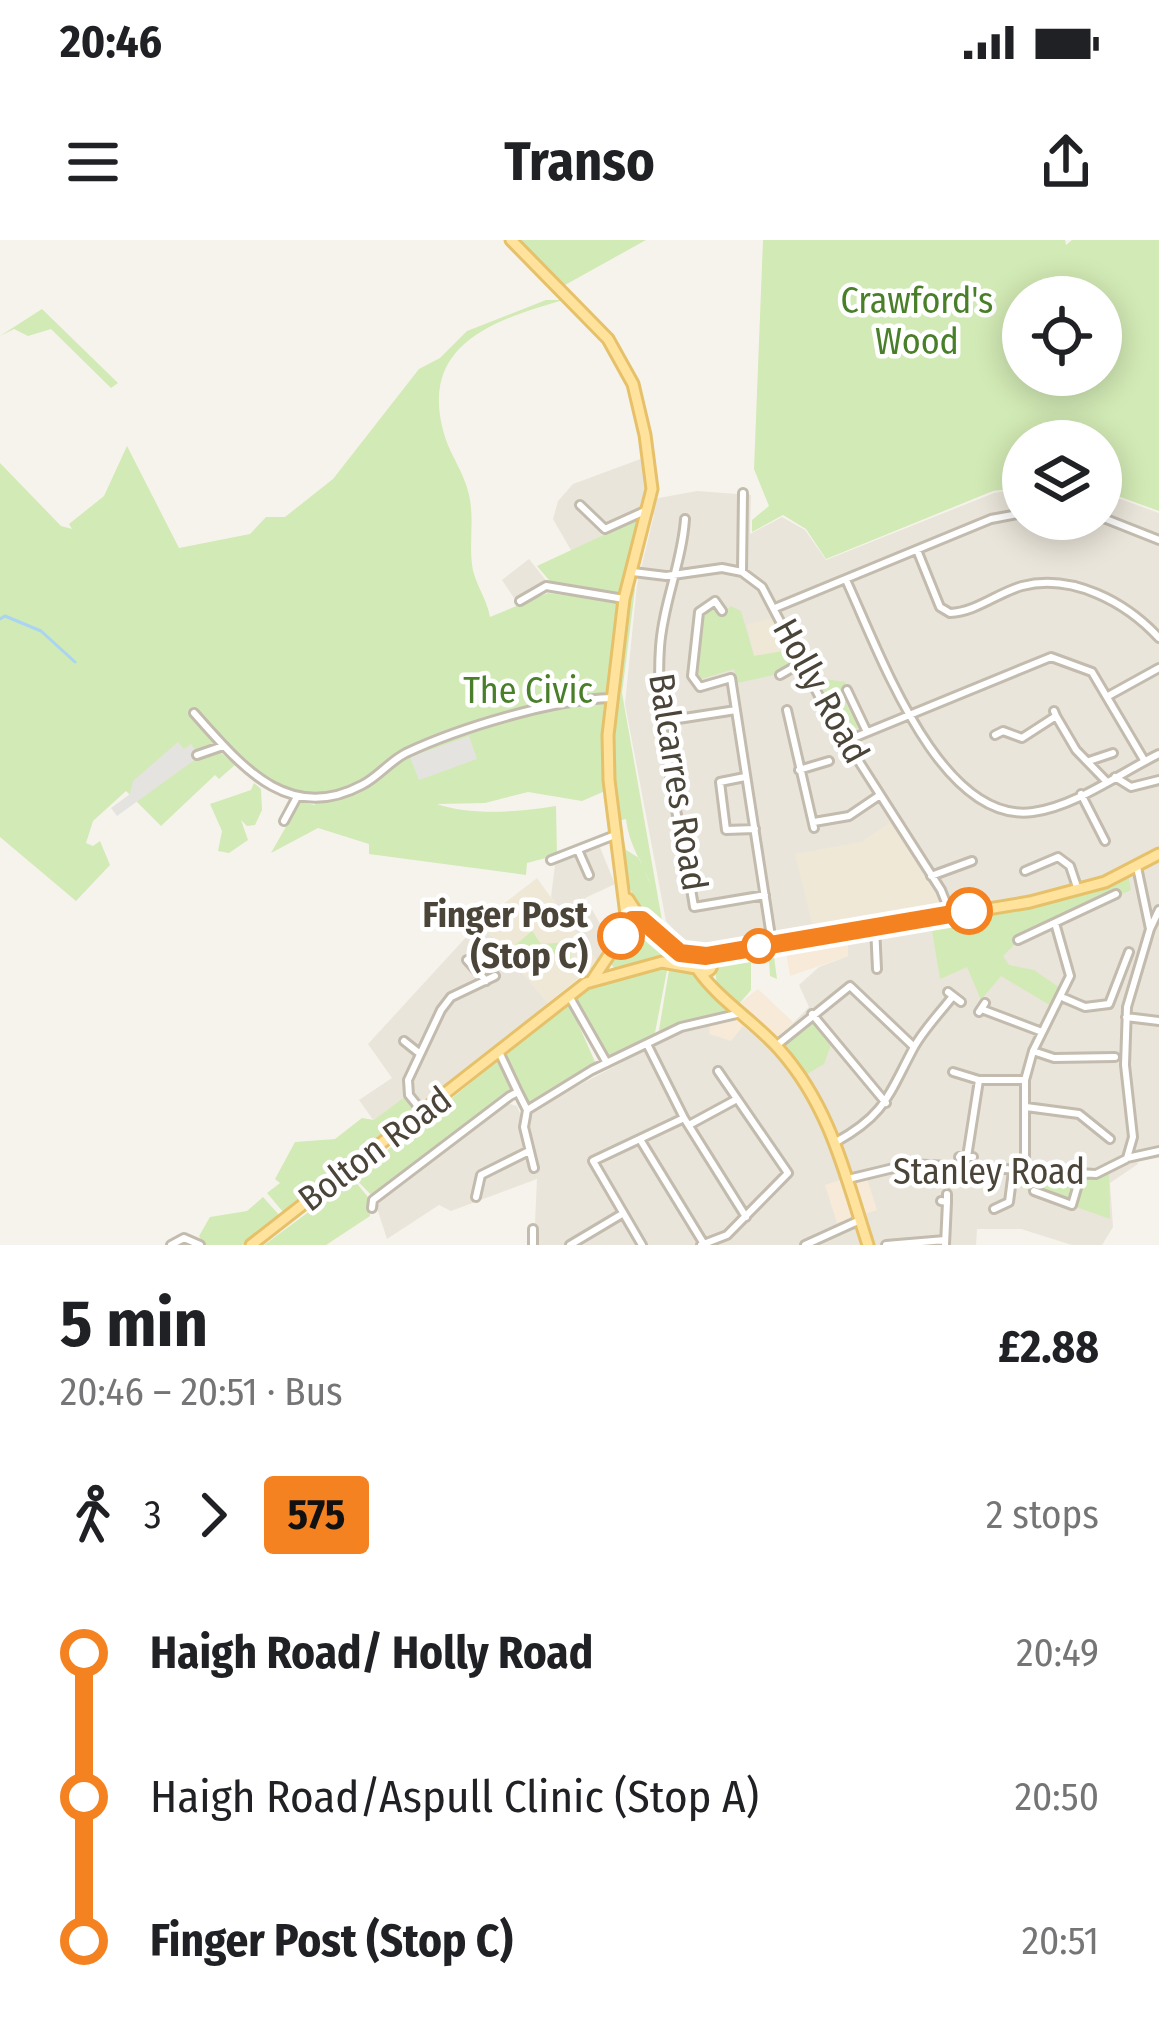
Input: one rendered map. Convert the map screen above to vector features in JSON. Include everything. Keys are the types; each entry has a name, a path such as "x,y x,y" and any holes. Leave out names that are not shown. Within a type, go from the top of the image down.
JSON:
{"main road":[{"path":"511,240 596,324 626,370 638,398 652,479 648,510 629,571 611,698 608,764 625,894 624,928"},
{"path":"704,964 724,953 1078,891 1159,854"},
{"path":"625,894 665,942 704,964 716,988 776,1046 809,1087 836,1142 868,1245"},
{"path":"624,928 632,920 642,920"},
{"name":"Bolton Road","path":"593,979 624,928"},
{"path":"662,962 668,953 665,942"},
{"path":"608,958 621,971"},
{"name":"Bolton Road","path":"251,1245 593,979 662,962 704,964"}],"street":[{"path":"629,571 677,575 722,568 742,572 743,494"},
{"path":"580,505 605,529 648,510"},
{"path":"776,608 1002,517"},
{"name":"Balcarres Road","path":"686,519 660,644 665,721 694,907 765,895"},
{"path":"1122,526 1159,541"},
{"path":"917,550 940,607 950,613 1020,587 1068,586 1112,599 1159,638"},
{"name":"Holly Road","path":"742,572 762,587 776,608 846,741 951,915"},
{"path":"846,580 910,712 953,777 982,804 1025,813 1081,794 1159,754"},
{"path":"520,602 546,586 624,599"},
{"path":"724,607 711,601 699,612 692,676 700,687 731,675 772,944"},
{"path":"846,741 1052,657 1087,668 1109,695 1145,761"},
{"path":"780,675 802,663"},
{"path":"1109,695 1159,668"},
{"path":"848,689 867,732"},
{"path":"194,713 265,787 297,796 341,795 406,753 558,705 611,698"},
{"path":"665,721 736,710"},
{"path":"787,710 814,825 849,816 880,795"},
{"path":"994,736 1003,731 1019,739 1055,714 1076,749 1111,779 1131,787 1159,780"},
{"path":"197,755 223,746"},
{"path":"1089,761 1114,753"},
{"path":"799,770 829,761"},
{"path":"746,776 720,782 726,830 755,829"},
{"path":"1081,794 1105,841"},
{"path":"284,821 297,796"},
{"path":"551,860 615,835"},
{"path":"578,850 590,875"},
{"path":"1025,871 1056,856 1070,866 1078,891"},
{"path":"931,876 972,861"},
{"path":"1137,867 1150,929"},
{"path":"1018,940 1116,894"},
{"path":"1127,1158 1133,1137 1126,1017 1159,910"},
{"path":"1025,1172 1025,1080 1042,1032 1064,998 1070,969 1055,923"},
{"path":"875,927 876,969"},
{"path":"1064,998 1080,1006 1109,1004 1126,955"},
{"path":"465,959 486,981"},
{"path":"423,1113 408,1091 419,1053 451,997 495,976"},
{"path":"776,1046 852,986 914,1047"},
{"path":"836,1142 863,1127 887,1104 914,1047 951,994 961,1002"},
{"path":"568,996 607,1063"},
{"path":"983,1008 1042,1032"},
{"path":"527,1110 607,1063 681,1028 742,1012"},
{"path":"812,1013 887,1104"},
{"path":"1126,1017 1159,1021"},
{"path":"401,1040 419,1053"},
{"path":"647,1045 746,1217"},
{"path":"1033,1051 1054,1058 1115,1057"},
{"path":"500,1054 527,1110 524,1123 534,1168"},
{"path":"957,1069 979,1079 1025,1080"},
{"path":"641,1141 702,1245 727,1235 788,1174 718,1071"},
{"path":"966,1157 979,1079"},
{"name":"Bolton Road","path":"372,1208 373,1200 518,1093"},
{"path":"643,1245 593,1161 737,1099"},
{"path":"1026,1107 1079,1114 1111,1141"},
{"path":"476,1197 481,1175 529,1151"},
{"name":"Stanley Road","path":"848,1179 910,1164 1103,1173 1127,1158 1159,1151"},
{"path":"994,1209 1009,1202 1012,1171"},
{"path":"1034,1191 1072,1205 1081,1174"},
{"path":"886,1245 945,1243 945,1199"},
{"path":"570,1244 622,1214"},
{"path":"805,1245 860,1220"},
{"path":"532,1245 533,1228"},
{"path":"727,1235 733,1245"},
{"path":"171,1245 184,1238 200,1245"}],"shaded area":[{"path":"646,457 648,500 697,491 751,495 750,534 782,517 805,530 826,560 1002,492 1002,540 1122,540 1122,500 1159,513 1159,1148 1136,1155 1138,1164 1110,1183 1113,1227 1102,1245 1072,1245 1021,1229 977,1229 976,1245 534,1245 537,1179 451,1211 439,1205 387,1239 375,1202 506,1103 517,1106 521,1116 685,1029 710,1026 710,1034 743,1026 770,1046 809,1007 799,985 819,967 848,956 847,936 726,955 721,945 689,946 666,921 625,704 637,585 654,515 640,515 572,552 553,519 558,501 573,484"},
{"path":"529,559 548,583 516,601 502,580"},
{"path":"774,618 791,650 754,656 747,624"},
{"path":"469,736 477,759 419,780 410,757"},
{"path":"178,742 184,749 191,744 200,756 117,816 111,808 130,794 133,781"},
{"path":"890,823 941,902 940,910 814,932 795,854 861,842"},
{"path":"599,845 615,884 585,898 611,942 598,963 551,897 555,865"},
{"path":"537,878 598,963 548,1003 480,922"},
{"path":"480,922 548,1003 417,1112 374,1121 359,1100 392,1078 368,1044"},
{"path":"847,935 848,956 790,976 785,946"},
{"path":"758,989 793,1022 769,1047 743,1026 731,1041 709,1034 710,1026 739,1018 739,1004"},
{"path":"865,1172 877,1210 837,1223 825,1185"}],"green space":[{"path":"519,240 646,240 565,285"},
{"name":"Crawford's Wood","path":"763,240 1065,240 1066,245 1072,240 1159,240 1159,511 1122,498 1122,420 1002,420 1002,490 826,559 806,529 783,515 752,532 752,520 769,506 754,469"},
{"name":"The Civic","path":"546,300 563,300 510,318 466,343 450,360 441,381 439,408 446,440 468,491 472,565 490,617 548,593 618,602 605,702 605,791 582,801 528,792 485,803 437,804 480,811 556,806 557,855 527,863 526,875 369,854 369,844 318,828 271,853 300,802 315,805 317,798 265,787 223,746 218,750 235,765 219,779 215,775 161,826 126,791 93,821 86,843 93,846 100,841 110,865 76,901 0,837 0,463 61,526 72,529 69,524 104,496 127,446 179,548 250,534 266,517 285,517 333,479 419,369 440,358 467,331"},
{"path":"42,309 118,383 111,388 51,329 28,336 14,329 0,336"},
{"path":"638,519 619,596 555,587 537,566"},
{"path":"635,589 622,693 663,926 642,906 628,883 621,857 621,828 626,850 638,858 626,819 617,821 614,715 628,590"},
{"path":"716,605 722,615 731,606 741,611 754,656 789,650 796,660 774,675 737,683 734,669 695,681 700,620 703,610"},
{"path":"817,678 846,682 841,695 860,728 844,730"},
{"path":"254,783 261,789 262,810 255,825 247,826 241,820 248,840 229,853 218,851 222,831 210,804 251,790"},
{"path":"1128,875 1131,890 1019,940 1003,956 1009,965 1034,970 1063,990 1053,1007 1001,976 981,1000 967,967 940,979 930,919"},
{"path":"635,919 669,949 667,957 616,970 609,962"},
{"path":"532,931 541,944 569,942 571,960 545,950 543,956 522,965 508,951"},
{"path":"773,949 777,979 770,976 769,960 751,958 751,990 739,1004 717,985 715,970 723,957"},
{"path":"670,964 689,970 732,1008 730,1014 681,1023 658,1036"},
{"path":"668,965 654,1038 605,1058 573,995 614,977"},
{"path":"567,999 596,1064 528,1103 505,1056"},
{"path":"810,1021 832,1042 824,1064 807,1074 785,1044"},
{"path":"499,1060 512,1092 372,1196 354,1177"},
{"path":"406,1096 417,1112 284,1213 267,1193 280,1183 275,1179 295,1142 335,1139 362,1118 374,1120"},
{"path":"1013,1171 1109,1171 1110,1219 1011,1184"},
{"path":"353,1179 368,1197 370,1216 326,1245 264,1245"},
{"path":"263,1197 280,1216 242,1245 204,1245 199,1236 210,1217 247,1211"}],"waterway":[{"path":"0,619 5,616 41,631 75,662"}],"bus line":[{"name":"575","path":"621,936 638,919 680,953 706,956 969,911"}],"place":[{"name":"Finger Post (Stop C)","path":"621,936"}]}
